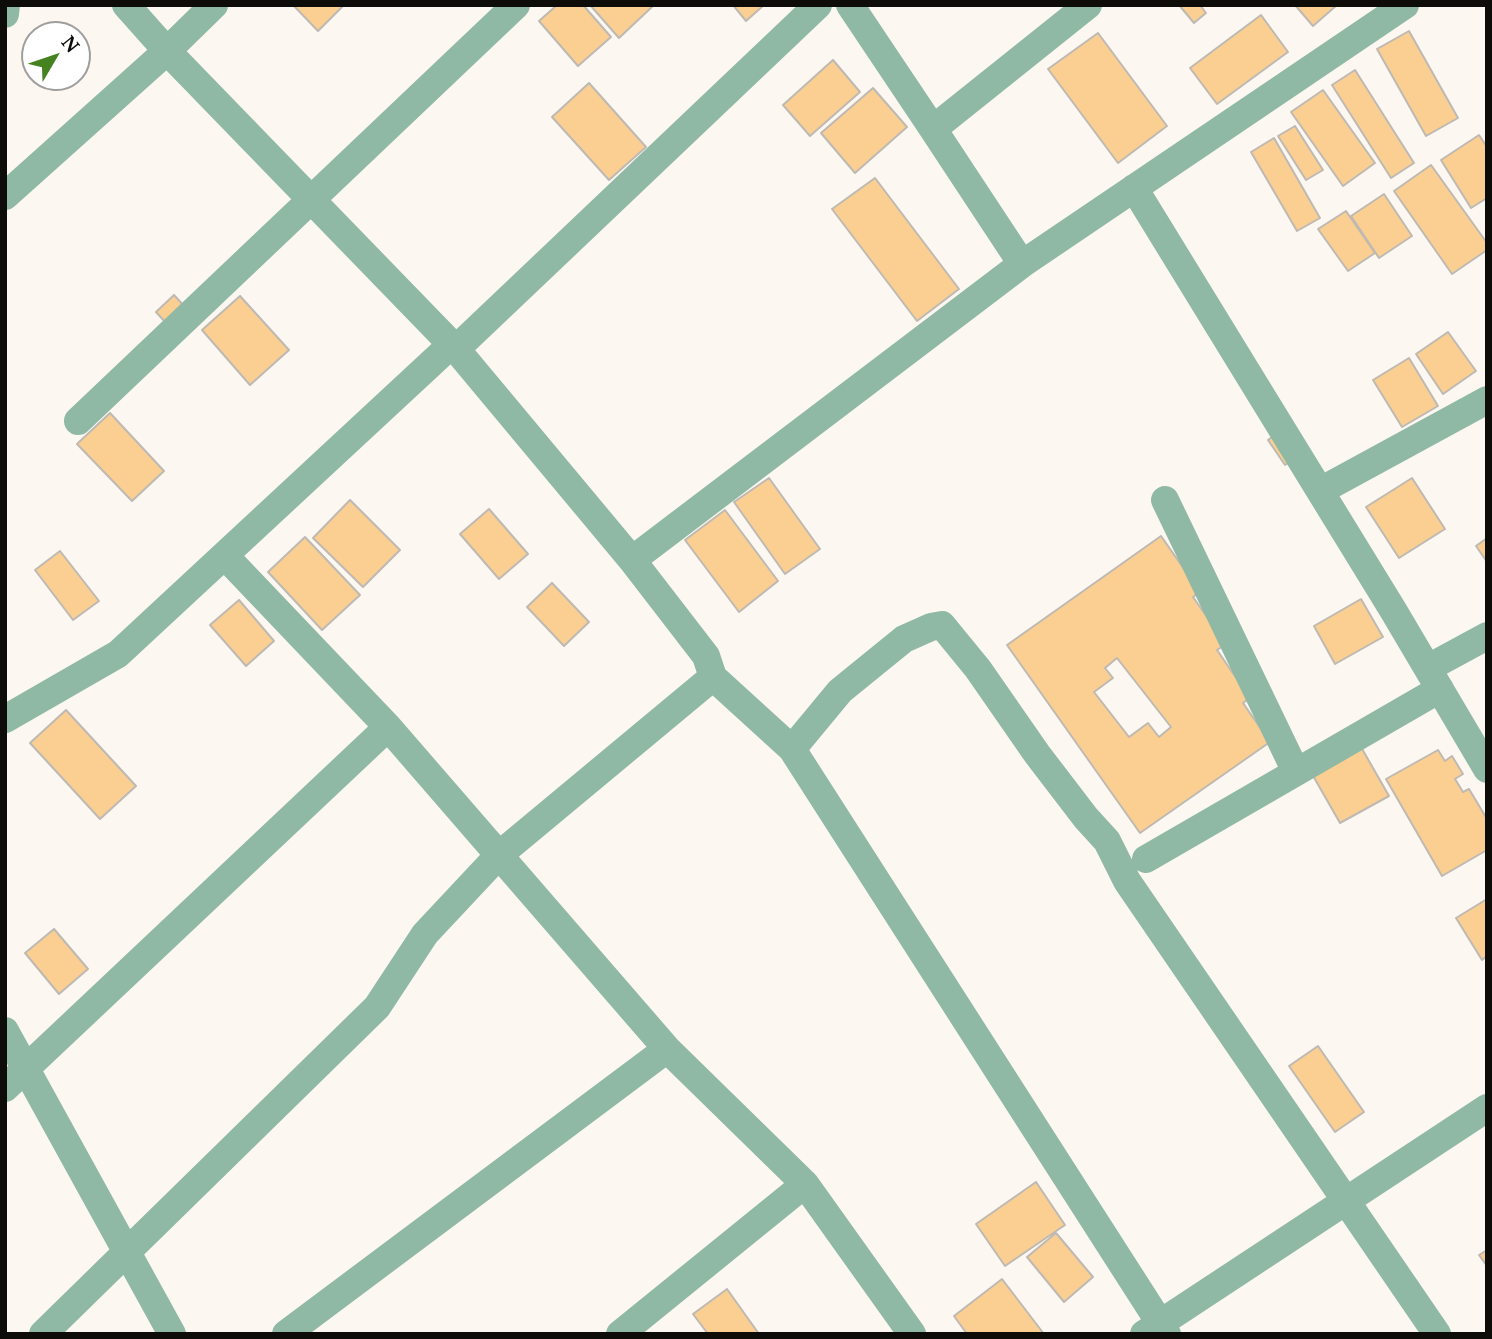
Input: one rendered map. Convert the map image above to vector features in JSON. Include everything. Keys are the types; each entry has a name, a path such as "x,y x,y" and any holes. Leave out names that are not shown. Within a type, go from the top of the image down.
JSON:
{"street":[{"path":"5,14 6,5"},
{"path":"125,5 454,346 632,560 706,656 713,677 793,749 1157,1330 1346,1200 1487,1108"},
{"path":"5,196 167,51 214,5"},
{"path":"78,421 516,5"},
{"path":"5,719 118,654 454,346 818,5"},
{"path":"850,5 1022,264"},
{"path":"933,129 1087,5"},
{"path":"632,560 1022,264 1405,5"},
{"path":"1135,188 1487,769"},
{"path":"1321,491 1487,400"},
{"path":"1165,500 1296,772"},
{"path":"225,556 388,727 667,1049 805,1184 912,1334"},
{"path":"793,749 840,691 904,639 942,625 978,669 1078,807 1107,841 1127,881 1437,1334"},
{"path":"1146,859 1296,772 1434,678 1487,636"},
{"path":"43,1334 377,1007 425,934 499,855 713,677"},
{"path":"5,1088 388,727"},
{"path":"5,1031 172,1334"},
{"path":"286,1334 667,1049"},
{"path":"620,1334 805,1184"}],"building":[{"path":"293,5 344,5 318,31"},
{"path":"557,5 583,5 611,37 578,66 539,21"},
{"path":"590,5 654,5 619,38"},
{"path":"733,5 764,5 746,21"},
{"path":"1179,5 1200,5 1206,13 1194,23"},
{"path":"1295,5 1337,5 1313,26"},
{"path":"1261,15 1288,52 1217,104 1190,68"},
{"path":"1409,31 1458,118 1426,136 1377,49"},
{"path":"1098,33 1167,126 1118,163 1048,69"},
{"path":"833,60 860,92 810,136 783,105"},
{"path":"1355,70 1414,163 1391,178 1332,85"},
{"path":"589,83 646,147 609,180 552,117"},
{"path":"873,88 907,127 855,173 821,133"},
{"path":"1323,90 1375,163 1343,186 1291,112"},
{"path":"1295,126 1323,170 1306,180 1278,136"},
{"path":"1479,135 1487,147 1487,198 1471,208 1441,160"},
{"path":"1274,138 1320,218 1297,231 1251,152"},
{"path":"1431,165 1487,243 1487,250 1452,274 1394,191"},
{"path":"875,178 959,289 917,321 832,209"},
{"path":"1384,194 1412,236 1379,258 1351,216"},
{"path":"1346,211 1375,253 1348,271 1318,229"},
{"path":"174,295 185,307 166,323 156,312"},
{"path":"240,296 289,350 250,385 202,330"},
{"path":"1448,332 1476,371 1443,394 1416,354"},
{"path":"1409,358 1438,406 1402,427 1373,380"},
{"path":"110,413 164,471 132,501 77,444"},
{"path":"1280,431 1298,457 1285,465 1268,440"},
{"path":"769,478 820,549 785,574 734,502"},
{"path":"1412,478 1445,529 1399,558 1366,507"},
{"path":"350,500 400,550 363,587 313,538"},
{"path":"489,509 528,554 499,579 460,534"},
{"path":"725,510 778,581 739,612 685,540"},
{"path":"1161,536 1200,592 1193,597 1226,644 1217,650 1250,698 1243,703 1270,742 1140,833 1007,645","holes":["1117,658 1171,727 1159,737 1148,723 1129,737 1094,692 1113,678 1105,668"]},
{"path":"305,537 360,595 322,630 268,572"},
{"path":"1487,538 1487,562 1476,546"},
{"path":"60,551 99,601 73,620 35,570"},
{"path":"552,583 589,622 564,646 527,607"},
{"path":"1361,599 1383,637 1335,664 1314,626"},
{"path":"239,600 274,641 246,666 210,625"},
{"path":"66,710 136,786 100,819 30,743"},
{"path":"1357,740 1389,796 1340,823 1308,767"},
{"path":"1438,750 1445,761 1452,756 1463,774 1455,779 1463,792 1469,789 1487,819 1487,850 1442,876 1386,779"},
{"path":"1487,899 1487,956 1482,960 1456,918"},
{"path":"54,929 88,969 59,994 25,953"},
{"path":"1318,1046 1364,1112 1335,1132 1289,1066"},
{"path":"1036,1182 1065,1225 1005,1266 976,1224"},
{"path":"1056,1233 1093,1277 1064,1302 1027,1257"},
{"path":"1487,1250 1487,1266 1479,1255"},
{"path":"1002,1279 1044,1334 967,1334 954,1316"},
{"path":"727,1289 759,1334 708,1334 693,1314"}]}
